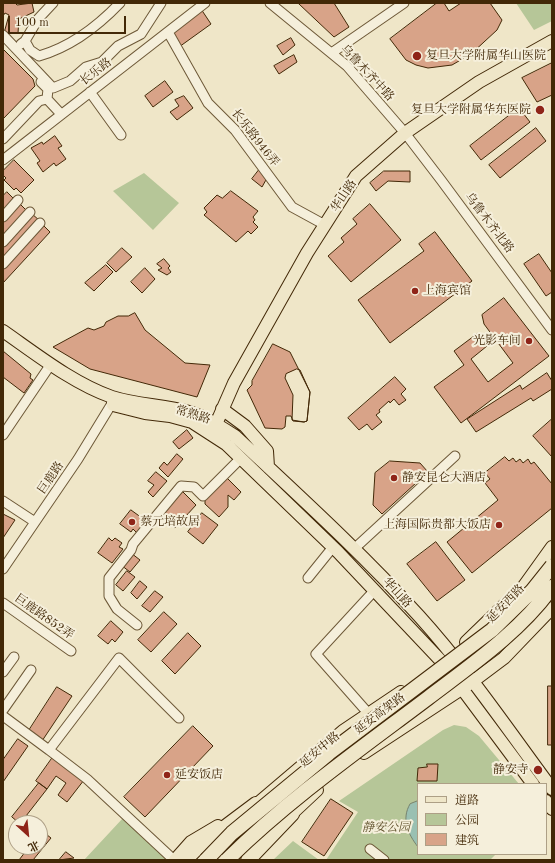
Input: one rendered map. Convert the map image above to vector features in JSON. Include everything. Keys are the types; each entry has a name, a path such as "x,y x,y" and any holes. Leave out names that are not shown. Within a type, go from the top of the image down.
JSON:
{"highway":[{"name":"延安高架路","path":"206,860 232,833 329,752 492,630 532,591 552,566"},
{"name":"延安高架路","path":"227,860 291,803 489,652 543,600 552,587"},
{"path":"185,860 198,854 256,804"},
{"path":"248,860 292,814"}],"main road":[{"name":"华山路","path":"448,659 374,591 333,547 241,458 226,444 212,436 234,383 307,253 356,176 404,133 479,82 552,41"},
{"name":"常熟路","path":"3,331 49,367 85,384 112,401 190,412 216,424"},
{"name":"常熟路","path":"3,338 49,367 112,401 192,422 212,436"},
{"name":"常熟路","path":"85,384 90,383 116,392 190,407 211,416 216,424"},
{"path":"222,409 245,426 267,451 268,467"},
{"name":"华山路","path":"216,424 235,436 354,548 420,617 533,783"},
{"name":"延安西路","path":"448,659 494,618 524,586 552,547"},
{"path":"240,860 292,814 309,796 363,754 467,685 504,658 552,608"},
{"name":"延安中路","path":"175,860 191,842 256,804 368,713 448,659"},
{"name":"华山路","path":"467,685 552,789"},
{"path":"253,860 275,840 292,814"}],"street":[{"path":"15,49 25,41 38,19 53,3"},
{"path":"25,41 30,50 39,56 61,49 105,19 120,3"},
{"path":"3,35 53,88 70,80 86,67 102,62 118,46 141,34 160,3"},
{"name":"长乐路","path":"3,160 205,3"},
{"name":"乌鲁木齐中路","path":"270,3 333,52 347,66 404,133"},
{"path":"333,52 404,3"},
{"name":"长乐路946弄","path":"168,32 208,103 235,130 292,207 325,225"},
{"path":"3,44 48,89 47,99 61,114"},
{"path":"22,56 30,50"},
{"path":"90,92 121,135"},
{"path":"3,139 39,102 47,99"},
{"name":"乌鲁木齐北路","path":"404,133 552,330"},
{"path":"3,217 18,200"},
{"path":"3,242 30,212"},
{"path":"3,264 40,223"},
{"path":"3,435 49,367"},
{"name":"巨鹿路","path":"3,569 78,459 112,401"},
{"path":"354,548 455,456"},
{"path":"136,625 117,609 109,596 109,578 131,550 133,544 181,486 194,487 204,496 241,458"},
{"path":"3,501 35,522"},
{"path":"308,578 333,547"},
{"path":"368,713 316,654 374,591"},
{"name":"巨鹿路852弄","path":"3,603 70,651"},
{"path":"3,672 14,656"},
{"path":"49,750 119,658 179,718"},
{"path":"3,710 32,670"},
{"path":"3,716 86,779 175,860"},
{"path":"370,849 384,860"}],"green space":[{"path":"516,3 552,3 552,21 534,30"},
{"path":"144,173 179,203 153,230 113,191"},
{"name":"静安公园","path":"454,725 466,727 479,736 518,783 417,783 417,855 495,855 490,860 326,860 358,812 339,801 443,730"},
{"path":"123,818 167,859 167,860 84,860"},
{"path":"293,841 319,860 273,860"}],"shaded area":[{"path":"417,801 417,846 411,837 406,821 407,810 410,804"}],"building":[{"path":"3,3 15,3 17,5 32,3 34,12 19,19 18,33 4,33 9,15 5,13 3,16"},
{"path":"334,3 349,27 334,37 299,4"},
{"path":"437,3 444,3 449,11 461,3 490,3 502,20 497,30 471,54 452,65 428,68 416,65 406,60 390,39"},
{"path":"201,9 211,24 179,47 170,33"},
{"path":"291,38 295,45 283,55 277,46"},
{"path":"3,49 33,79 35,86 3,119"},
{"path":"294,55 297,62 279,74 274,66"},
{"path":"552,63 552,95 537,102 522,78"},
{"path":"165,81 173,92 153,107 145,96"},
{"path":"184,96 193,108 177,120 170,112 179,106 175,100"},
{"path":"519,108 530,122 481,160 470,146"},
{"path":"536,128 546,141 500,178 489,165"},
{"path":"55,136 62,146 58,148 66,159 56,166 54,163 43,172 37,163 40,161 31,148 42,142 43,144"},
{"path":"14,160 34,180 21,193 16,188 14,190 4,180 6,178 3,175 3,171"},
{"path":"259,170 267,178 262,187 252,179"},
{"path":"384,171 410,171 410,182 388,181 376,191 370,183"},
{"path":"231,191 258,211 253,217 255,220 253,222 258,227 251,234 248,231 236,242 204,215 207,212 204,208 217,195 222,198"},
{"path":"7,192 15,200 3,213 3,196"},
{"path":"19,203 27,211 3,237 3,220"},
{"path":"370,204 401,240 351,282 328,256 344,242 341,238 357,224 353,219"},
{"path":"31,213 40,221 3,262 3,245"},
{"path":"42,224 50,232 3,283 3,267"},
{"name":"上海宾馆","path":"435,232 472,281 390,343 358,300 424,251 419,244"},
{"path":"122,248 132,257 116,272 107,263"},
{"path":"539,254 552,273 552,292 546,296 524,264"},
{"path":"164,259 170,266 168,268 171,272 167,275 158,270 162,268 157,264"},
{"path":"106,265 113,272 94,291 85,283"},
{"path":"145,268 155,279 142,293 131,282"},
{"path":"504,298 549,356 461,423 434,387 464,365 454,351 478,333 487,346 471,359 488,382 513,363 484,324 482,315"},
{"path":"135,313 145,330 185,363 210,365 197,397 90,369 53,347 88,328 94,330 104,326 106,322 118,316 128,316"},
{"path":"273,344 290,352 310,392 307,421 293,421 291,416 286,416 285,427 282,429 265,428 247,390 252,385 252,381"},
{"path":"3,351 31,374 30,378 33,380 24,393 3,377"},
{"path":"297,369 300,370 310,392 307,421 304,422 292,420 293,395 285,378 286,374"},
{"path":"547,373 552,381 552,389 533,401 531,398 476,432 467,419 520,385 522,389"},
{"path":"395,377 406,389 401,394 406,400 399,405 394,399 390,403 389,401 379,410 380,412 376,415 382,422 372,430 367,424 359,430 348,418"},
{"path":"552,419 552,457 533,436"},
{"path":"187,430 193,438 179,449 173,442"},
{"path":"177,454 183,459 168,477 159,468 164,462 167,465"},
{"name":"上海国际贵都大饭店","path":"505,457 509,461 513,458 516,462 520,459 523,463 528,459 531,464 534,462 552,484 552,508 472,573 447,542 498,500 485,483 490,479 485,473"},
{"path":"390,461 420,463 428,472 382,514 373,505 375,473"},
{"path":"156,472 167,481 153,497 148,492 154,485 148,481"},
{"path":"224,475 241,492 234,500 228,495 228,507 219,517 205,504 205,495"},
{"path":"183,492 196,505 175,528 161,515"},
{"path":"131,510 142,518 139,521 144,524 137,533 133,529 131,532 120,524"},
{"path":"202,513 218,525 203,544 188,532"},
{"path":"3,514 15,520 3,538"},
{"path":"109,538 112,541 115,538 122,543 119,547 123,549 112,563 98,553"},
{"path":"436,542 465,580 437,601 407,564"},
{"path":"131,553 140,560 130,572 121,565"},
{"path":"127,571 135,577 123,591 116,585"},
{"path":"140,581 147,587 137,599 131,593"},
{"path":"155,591 163,597 150,612 142,606"},
{"path":"164,612 177,624 151,652 138,640"},
{"path":"111,621 123,632 115,642 112,639 108,644 98,636"},
{"path":"188,633 201,646 175,674 162,661"},
{"path":"548,686 552,686 552,745 548,745"},
{"path":"57,687 72,696 42,741 28,732"},
{"path":"193,726 213,746 145,817 124,797"},
{"path":"18,739 28,746 3,782 3,760"},
{"path":"53,757 84,780 67,802 58,795 66,783 56,776 47,789 36,781"},
{"path":"427,764 438,764 437,781 417,781 418,768 427,767"},
{"path":"39,783 47,789 27,815 14,815"},
{"path":"331,799 353,813 324,856 302,842"},
{"path":"66,852 74,858 59,860"},
{"path":"23,855 37,855 33,860 19,860"}],"place":[{"name":"复旦大学附属华山医院","path":"417,56"},
{"name":"复旦大学附属华东医院","path":"540,110"},
{"name":"上海宾馆","path":"415,291"},
{"name":"光影车间","path":"529,341"},
{"name":"静安昆仑大酒店","path":"394,478"},
{"name":"蔡元培故居","path":"132,522"},
{"name":"上海国际贵都大饭店","path":"499,525"},
{"name":"静安寺","path":"538,770"},
{"name":"延安饭店","path":"167,775"}]}
